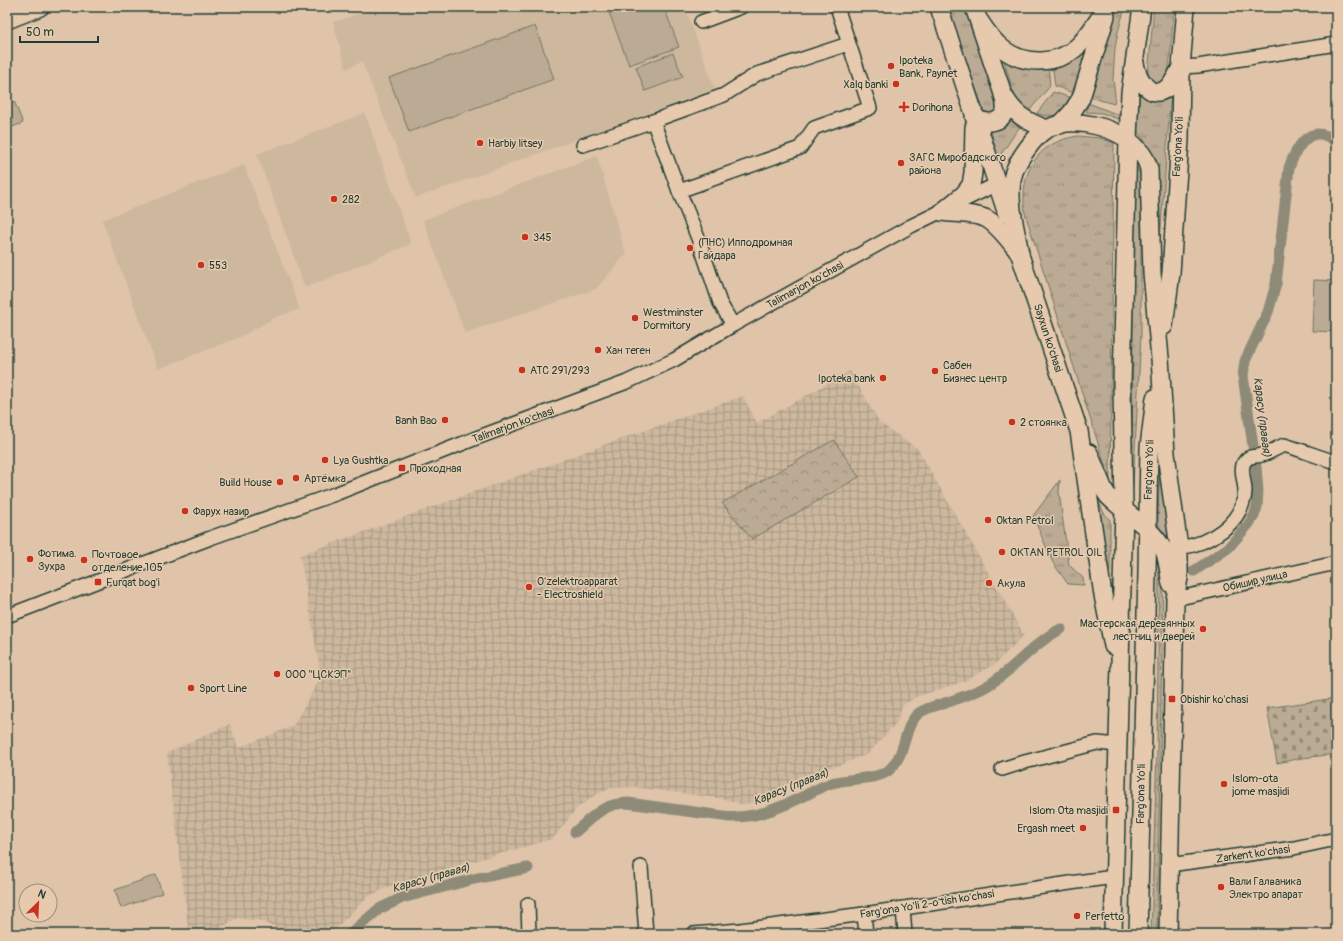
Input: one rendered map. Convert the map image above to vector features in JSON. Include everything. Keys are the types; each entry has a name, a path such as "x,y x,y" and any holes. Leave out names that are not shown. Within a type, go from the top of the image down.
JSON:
{"main road":[{"path":"7,20 40,7"},
{"name":"Sayxun ko'chasi","path":"939,7 974,117 1079,431 1103,595 1119,678"},
{"path":"976,14 996,43 1009,53 1032,60 1049,61 1068,53 1079,45 1108,7"},
{"path":"1020,254 1013,214 1012,194 1014,173 1031,144 1072,112 1081,98 1108,7"},
{"path":"1113,934 1124,509 1122,385 1128,140 1134,60 1142,7"},
{"name":"Farg'ona Yo'li","path":"1138,934 1149,446 1170,273 1180,140 1181,67 1186,7"},
{"path":"942,212 964,194 971,185 973,173 974,117 987,122 992,122 998,119 1003,114 1005,109 1003,94 976,14"},
{"path":"1134,60 1136,71 1140,80 1146,87 1154,92 1163,91 1166,89 1173,81 1181,67"},
{"path":"1003,94 1012,109 1032,123 1054,127 1076,123 1090,124 1105,128 1128,140 1140,151 1149,169 1152,272 1160,358 1166,454 1179,548 1179,578 1175,599 1168,934"},
{"path":"997,184 1018,164"},
{"path":"942,212 980,216 987,219 1020,254"},
{"path":"1079,431 1104,490 1113,501 1148,529 1158,540 1164,551 1175,599"},
{"path":"1124,509 1130,511 1138,509 1143,504 1148,491"}],"street":[{"path":"701,22 741,7"},
{"path":"679,191 800,148 814,128 870,108 837,7"},
{"path":"583,145 724,95 757,74 848,44"},
{"path":"1181,67 1198,66 1336,44"},
{"path":"652,121 698,238 720,303 733,325"},
{"name":"Talimarjon ko'chasi","path":"7,616 617,386 664,365 911,226 997,184"},
{"path":"1179,548 1196,545 1213,536 1228,525 1238,514 1242,506 1245,491 1243,466 1248,457 1262,455 1284,445 1304,450 1315,456 1336,462"},
{"name":"Обишир улица","path":"1175,599 1336,563"},
{"path":"1002,769 1048,755 1097,743 1118,745"},
{"name":"Zarkent ko'chasi","path":"1169,865 1294,848 1336,840"},
{"path":"641,867 646,934"},
{"name":"Farg'ona Yo'li 2-o'tish ko'chasi","path":"693,934 740,932 1114,877"},
{"path":"528,904 529,934"},
{"path":"903,908 905,934"},
{"path":"864,914 866,934"}],"shaded area":[{"name":"Harbiy litsey","path":"368,7 685,7 715,89 416,198 362,62 346,69 333,22 369,10"},
{"name":"282","path":"365,113 411,244 305,288 257,154"},
{"name":"345","path":"597,156 626,254 596,289 465,333 423,220"},
{"name":"553","path":"244,165 300,309 274,318 240,337 158,369 102,220"},
{"path":"850,371 880,423 918,449 1024,635 994,665 965,681 916,697 902,706 897,722 868,754 840,765 801,776 756,802 741,804 724,799 634,787 611,788 594,796 576,809 553,839 463,864 389,887 369,896 330,934 287,934 262,921 237,918 211,934 189,934 167,753 230,724 238,748 293,726 321,677 300,555 743,396 757,423"}],"green space":[{"path":"607,7 664,7 679,47 629,65"},
{"path":"948,7 966,7 1001,107 999,112 986,114 984,112"},
{"path":"1116,7 1125,7 1115,48 1113,79 1115,95 1114,104 1089,97"},
{"path":"1154,7 1175,7 1167,77 1157,85 1149,79 1148,74"},
{"path":"535,26 554,79 409,132 389,78"},
{"path":"1090,43 1073,93 1055,86 1052,63"},
{"path":"673,53 683,77 645,91 636,67"},
{"path":"1002,54 1048,64 1050,86 1029,111 1022,107 1015,97"},
{"path":"1140,90 1171,92 1158,268 1154,159 1147,144 1137,131"},
{"path":"1053,92 1072,98 1058,114 1049,116 1037,113"},
{"path":"14,101 23,123 7,129 7,103"},
{"path":"1088,103 1119,115 1118,119 1102,113 1086,112"},
{"path":"1008,119 1020,126 998,159 991,131 1000,129"},
{"path":"1078,136 1100,138 1114,143 1110,481 1025,213 1025,185 1028,173 1034,162 1041,152 1051,145 1063,139"},
{"path":"1134,163 1139,172 1141,183 1141,334 1132,487"},
{"path":"1314,280 1336,281 1336,332 1312,331"},
{"path":"834,440 859,477 752,539 722,503"},
{"path":"1160,447 1175,581 1159,534"},
{"path":"1060,480 1059,492 1069,565 1083,578 1084,585 1068,584 1053,563 1033,516"},
{"path":"1097,498 1104,513 1110,520 1110,572 1108,572"},
{"path":"1159,567 1161,567 1163,584 1157,934 1151,934 1157,751"},
{"path":"1336,698 1336,754 1277,763 1267,708"},
{"path":"156,875 162,893 121,908 115,890"}],"waterway":[{"name":"Карасу (правая)","path":"1194,571 1228,548 1248,525 1254,516 1257,507 1258,491 1256,467 1243,376 1245,361 1268,312 1276,284 1289,168 1291,163 1296,152 1308,137 1319,134 1336,142"},
{"name":"Карасу (правая)","path":"575,832 593,816 612,805 628,803 730,817 748,816 783,806 824,786 838,781 883,774 888,771 899,757 910,726 919,713 930,707 971,694 987,686 997,680 1041,642 1061,629"},
{"name":"Карасу (правая)","path":"350,934 379,909 402,898 474,879 528,868"}],"place":[{"name":"Ipoteka Bank, Paynet","path":"891,66"},
{"name":"Xalq banki","path":"896,84"},
{"name":"Dorihona","path":"904,107"},
{"name":"Harbiy litsey","path":"480,143"},
{"name":"ЗАГС Миробадского района","path":"901,163"},
{"name":"282","path":"334,199"},
{"name":"345","path":"525,237"},
{"name":"(ПНС) Ипподромная Гайдара","path":"690,248"},
{"name":"553","path":"201,265"},
{"name":"Westminster Dormitory","path":"635,318"},
{"name":"Хан теген","path":"598,350"},
{"name":"ATC 291/293","path":"522,370"},
{"name":"Сабен Бизнес центр","path":"935,371"},
{"name":"Ipoteka bank","path":"883,378"},
{"name":"Banh Bao","path":"445,420"},
{"name":"2 стоянка","path":"1012,422"},
{"name":"Lya Gushtka","path":"325,460"},
{"name":"Проходная","path":"402,468"},
{"name":"Артёмка","path":"296,478"},
{"name":"Build House","path":"280,482"},
{"name":"Фарух назир","path":"185,511"},
{"name":"Oktan Petrol","path":"988,520"},
{"name":"OKTAN PETROL OIL","path":"1002,552"},
{"name":"Фотима. Зухра","path":"30,559"},
{"name":"Почтовое отделение 105","path":"84,560"},
{"name":"Furqat bog'i","path":"98,582"},
{"name":"Акула","path":"989,583"},
{"name":"O'zelektroapparat - Electroshield","path":"529,587"},
{"name":"Мастерская деревянных лестниц и дверей","path":"1203,629"},
{"name":"ООО \"ЦСКЭП\"","path":"277,674"},
{"name":"Sport Line","path":"191,688"},
{"name":"Obishir ko'chasi","path":"1172,699"},
{"name":"Islom-ota jome masjidi","path":"1224,784"},
{"name":"Islom Ota masjidi","path":"1116,810"},
{"name":"Ergash meet","path":"1083,828"},
{"name":"Вали Галваника Электро апарат","path":"1221,887"},
{"name":"Perfetto","path":"1077,916"}]}
